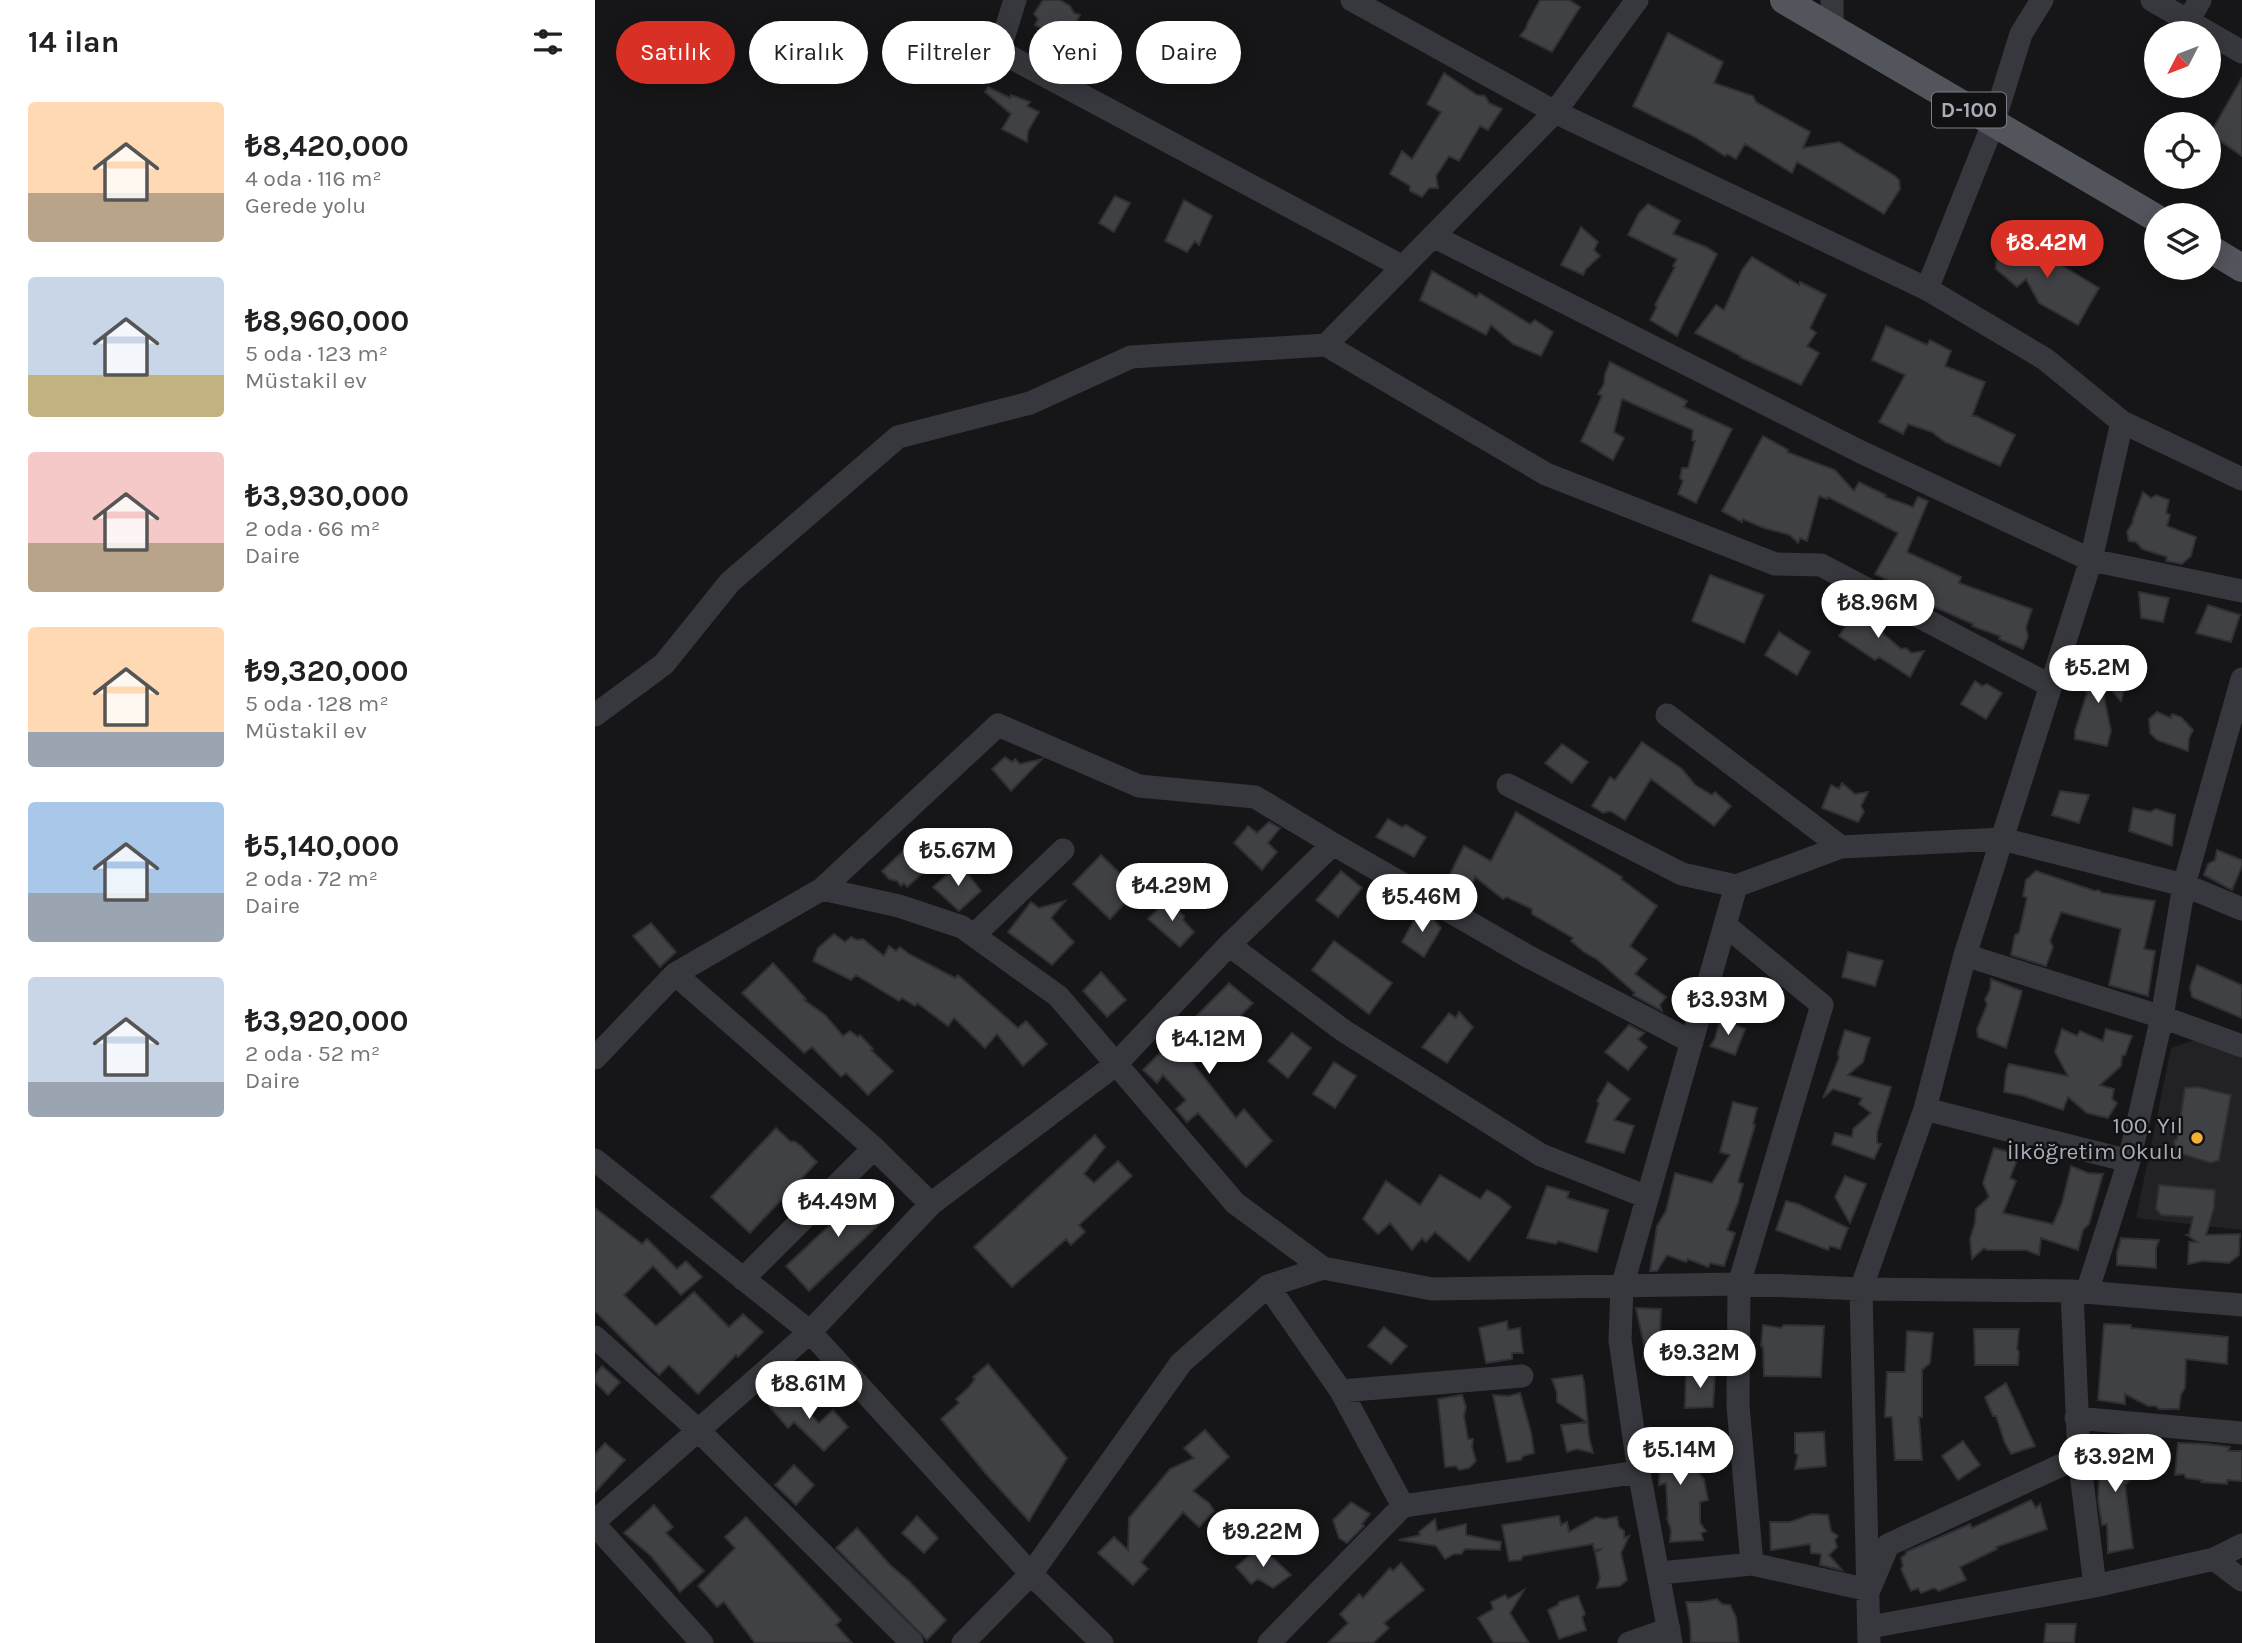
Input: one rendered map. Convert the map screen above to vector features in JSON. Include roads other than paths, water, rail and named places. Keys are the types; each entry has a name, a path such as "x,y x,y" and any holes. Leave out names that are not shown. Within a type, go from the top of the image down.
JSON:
{"main road":[{"name":"D-100","path":"1784,0 2144,211"},
{"path":"2221,255 2242,268"}],"street":[{"path":"1015,0 999,51 1403,267"},
{"path":"1352,0 1555,111 1927,289 2045,359 2122,422 2242,479"},
{"path":"1326,345 1555,111 1637,0"},
{"path":"1832,0 1832,28"},
{"path":"1927,289 1993,124 2021,34 2042,0"},
{"path":"2152,0 2189,21 2200,0"},
{"path":"2221,40 2242,52"},
{"path":"1433,236 1861,452 2091,560 2242,592"},
{"path":"595,715 664,664 730,582 898,437 1030,403 1131,357 1326,345 1546,474 1775,564 1821,565 2051,686"},
{"path":"2122,422 2091,560 1965,956 1925,1108 1861,1289 1870,1635 2214,1559 2242,1545"},
{"path":"2095,1586 2076,1418 2080,1292 2129,1161 2162,1017 2184,885 2242,679"},
{"path":"1667,715 1841,848"},
{"path":"595,1058 675,974 822,889 998,725 1139,786 1255,797 1529,957 1692,1042"},
{"path":"1508,785 1682,874 1736,886 1841,848 2002,839 2184,885 2242,909"},
{"path":"702,1643 595,1523 810,1332 931,1204 1115,1065 1229,945 1332,844"},
{"path":"974,935 1063,850"},
{"path":"1629,1643 1670,1636 1639,1472 1620,1340 1622,1287 1736,886"},
{"path":"822,889 899,906 962,927 1058,996 1235,1203 1323,1268 1432,1289 1739,1284 1861,1289 2080,1292 2242,1305"},
{"path":"1725,925 1822,1005 1739,1284 1738,1406 1752,1564"},
{"path":"1229,945 1344,1031 1541,1156 1647,1197"},
{"path":"1965,956 2162,1017 2242,1046"},
{"path":"675,974 874,1148 931,1204"},
{"path":"1925,1108 2129,1161"},
{"path":"743,1279 874,1148"},
{"path":"595,1160 810,1332 1031,1574 1102,1643"},
{"path":"963,1643 1031,1574 1181,1363 1268,1286 1323,1268"},
{"path":"1268,1286 1341,1391 1403,1506"},
{"path":"595,1337 698,1430 912,1643"},
{"path":"1341,1391 1522,1376"},
{"path":"2076,1418 2242,1433"},
{"path":"1869,1590 1888,1545 2079,1457"},
{"path":"1269,1643 1403,1506 1639,1472"},
{"path":"2214,1559 2242,1580"},
{"path":"1660,1573 1752,1564 1869,1590"}],"place":[{"name":"100. Yıl İlköğretim Okulu","path":"2197,1138"}]}
